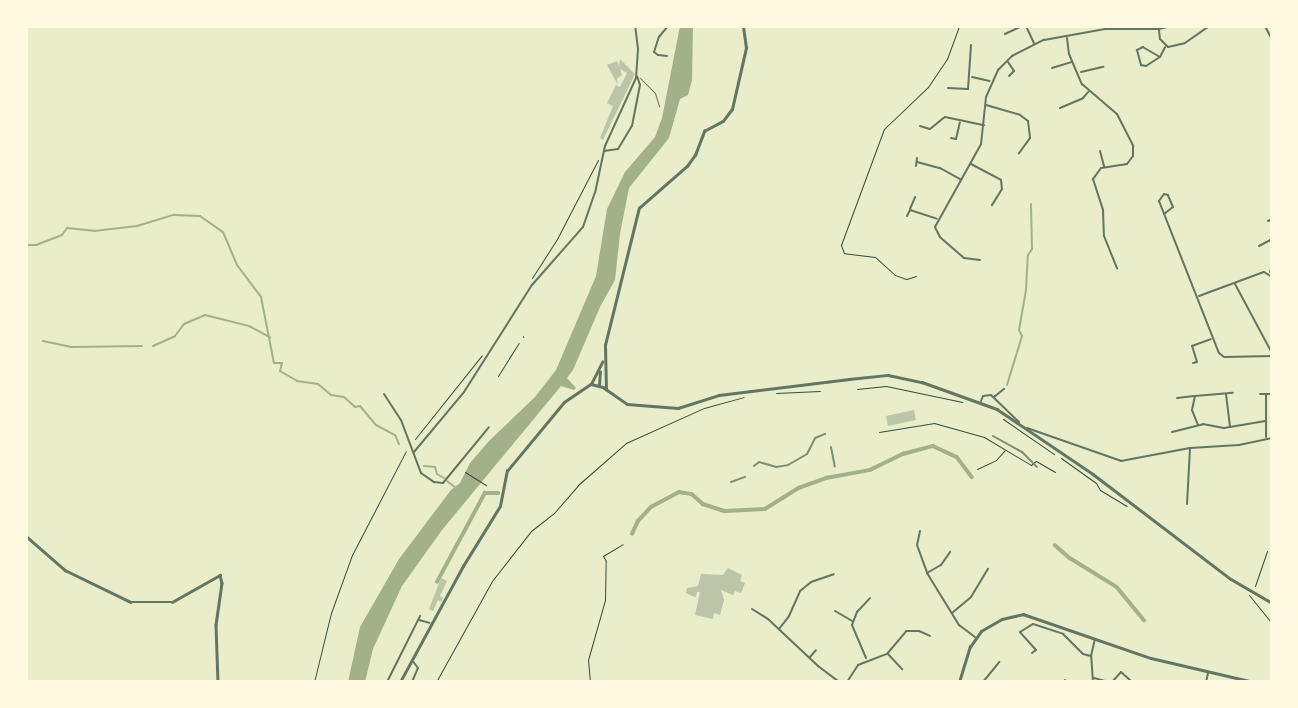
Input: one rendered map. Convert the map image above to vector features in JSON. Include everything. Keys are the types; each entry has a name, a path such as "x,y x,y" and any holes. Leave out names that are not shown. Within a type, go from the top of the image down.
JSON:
{"street":[{"path":"604,151 618,149 632,126 638,77 635,26"},
{"path":"667,56 654,52 657,41 668,26"},
{"path":"599,385 600,369 639,208 687,166 695,155 704,131 723,121 732,109 746,48 743,26"},
{"path":"1005,34 1024,26 1034,44"},
{"path":"980,260 964,258 940,237 935,227 937,219 981,144 985,104 991,81 1007,61 1034,44 1067,37 1119,27 1159,29 1172,26"},
{"path":"1165,47 1185,43 1209,26"},
{"path":"1265,26 1272,40"},
{"path":"1159,29 1165,47 1160,57 1143,66 1137,50 1143,47 1160,57"},
{"path":"1067,37 1082,84 1117,114 1133,149 1127,164 1104,167 1095,174 1093,184 1103,211 1104,236 1117,268"},
{"path":"948,88 968,89 971,45"},
{"path":"1007,61 1013,71 1009,76"},
{"path":"1052,68 1073,62"},
{"path":"1079,73 1103,67"},
{"path":"970,76 991,81"},
{"path":"414,452 464,392 533,285 583,227 595,193 604,151 638,77"},
{"path":"1060,108 1083,98 1089,91"},
{"path":"985,104 1020,115 1028,121 1030,138 1019,153"},
{"path":"920,126 930,129 946,117 985,125"},
{"path":"951,138 956,139 960,121"},
{"path":"1096,157 1100,153 1104,167"},
{"path":"917,162 940,168 961,179"},
{"path":"970,163 1001,180 1002,189 992,205"},
{"path":"1164,214 1173,207 1168,195 1164,194 1159,201 1164,214 1198,296 1212,338 1224,357 1272,354 1235,284"},
{"path":"907,216 915,197"},
{"path":"910,209 937,219"},
{"path":"1268,220 1272,219"},
{"path":"1259,246 1272,239"},
{"path":"1116,263 1121,262"},
{"path":"1269,273 1272,265"},
{"path":"1198,296 1264,272 1272,277"},
{"path":"1193,363 1197,362 1192,346 1212,338"},
{"path":"603,358 606,390"},
{"path":"400,682 500,506 507,471 570,396 592,384 600,369"},
{"path":"592,384 599,385 620,401 636,406 678,408 731,393 888,376 922,382 961,394 997,409 1093,474 1252,592 1272,603"},
{"path":"993,397 1004,389"},
{"path":"1177,398 1233,393"},
{"path":"384,394 401,420 426,479 443,483 489,427"},
{"path":"980,402 988,394 1027,428 1115,461 1272,438"},
{"path":"1226,394 1230,427"},
{"path":"1260,394 1272,394"},
{"path":"1266,394 1266,438"},
{"path":"1195,396 1192,410 1198,426"},
{"path":"1172,432 1210,424 1230,427 1265,421"},
{"path":"1187,503 1190,448"},
{"path":"1181,495 1187,495"},
{"path":"918,533 917,545 927,573 960,625 976,638"},
{"path":"26,536 65,570 131,602 172,602 220,575 222,583 216,625 218,682"},
{"path":"927,573 941,565 950,552"},
{"path":"828,567 830,575"},
{"path":"979,569 984,573"},
{"path":"952,613 971,597 988,569"},
{"path":"779,629 789,616 800,591 811,582 834,574"},
{"path":"866,659 853,633 853,621 870,598"},
{"path":"867,601 871,606"},
{"path":"752,609 839,682"},
{"path":"835,611 853,621"},
{"path":"959,682 976,638 988,624 1023,614 1151,658 1253,682"},
{"path":"387,682 420,616"},
{"path":"418,621 431,624"},
{"path":"1032,653 1036,650 1020,632 1033,624 1062,634 1080,652 1091,656"},
{"path":"926,633 929,628"},
{"path":"847,682 858,665 866,659 887,654 906,631 926,633 930,636"},
{"path":"1095,639 1091,656 1093,680 1103,678 1110,682 1121,672 1132,682"},
{"path":"809,658 816,650"},
{"path":"887,654 901,667 903,663"},
{"path":"411,659 418,668 412,682"},
{"path":"983,682 999,663"},
{"path":"1206,682 1209,672"}],"lane":[{"path":"638,77 655,93 659,106"}],"path":[{"path":"916,276 905,279 875,257 844,253 841,245 884,129 928,87 947,59 959,26"},
{"path":"531,279 604,151"},
{"path":"498,376 519,343"},
{"path":"413,441 482,355"},
{"path":"857,388 887,386 964,402"},
{"path":"767,393 820,391"},
{"path":"436,682 481,598 515,550 540,521 554,513 578,485 615,450 704,408 749,396"},
{"path":"1001,416 1013,428 1085,475 1098,489 1130,508"},
{"path":"879,432 925,423 956,429 986,438 1031,465 1036,461 1055,472"},
{"path":"983,443 986,438"},
{"path":"314,682 331,613 352,555 409,447"},
{"path":"977,469 996,460 1006,448"},
{"path":"465,472 486,485"},
{"path":"590,682 588,660 605,600 603,556 623,544"},
{"path":"1252,592 1267,551"},
{"path":"1245,592 1272,623"}],"shaded area":[{"path":"680,26 693,26 692,80 688,95 680,99 669,138 629,188 615,280 567,378 576,388 574,390 561,386 442,530 402,586 373,649 365,682 348,682 360,627 399,559 451,490 460,483 470,463 535,397 556,370 596,276 607,209 625,172 655,137 662,118"}],"building":[{"path":"620,59 635,74 603,140 600,138 613,106 607,103 616,85 620,87 627,73 620,69 622,75 617,79 618,85 607,65 617,61 619,66"},
{"path":"914,410 916,420 888,426 886,416"},
{"path":"728,568 742,575 740,581 745,583 741,593 735,591 733,595 721,590 724,600 720,615 714,613 713,619 695,615 700,592 697,592 696,597 692,596 686,593 687,588 698,586 701,574 723,575"},
{"path":"441,578 447,581 440,596 443,598 441,602 438,600 433,611 429,609"}],"waterway":[{"path":"1007,385 1022,336 1019,330 1026,290 1028,255 1032,249 1031,204"},
{"path":"26,245 36,245 62,235 67,228 94,231 137,226 174,215 200,216 223,232 237,265 261,297 274,363 282,363 280,371 297,381 318,384 331,395 344,397 355,407 360,406 376,425 395,435 399,444"},
{"path":"153,346 175,336 184,324 205,315 249,326 270,337"},
{"path":"43,341 71,347 142,346"},
{"path":"632,534 638,521 651,507 679,492 692,494 703,504 725,511 765,509 799,488 826,478 870,470 903,454 933,446 957,457 972,477"},
{"path":"424,466 435,467 437,474 444,478"},
{"path":"447,481 456,488"},
{"path":"437,582 485,493 498,493"},
{"path":"1055,545 1070,558 1117,587 1144,620"}],"railway":[{"path":"754,466 759,462 776,467 788,465 807,454 815,438 825,434"},
{"path":"993,436 1022,452 1037,467"},
{"path":"831,447 835,467"},
{"path":"731,482 745,477"}]}
